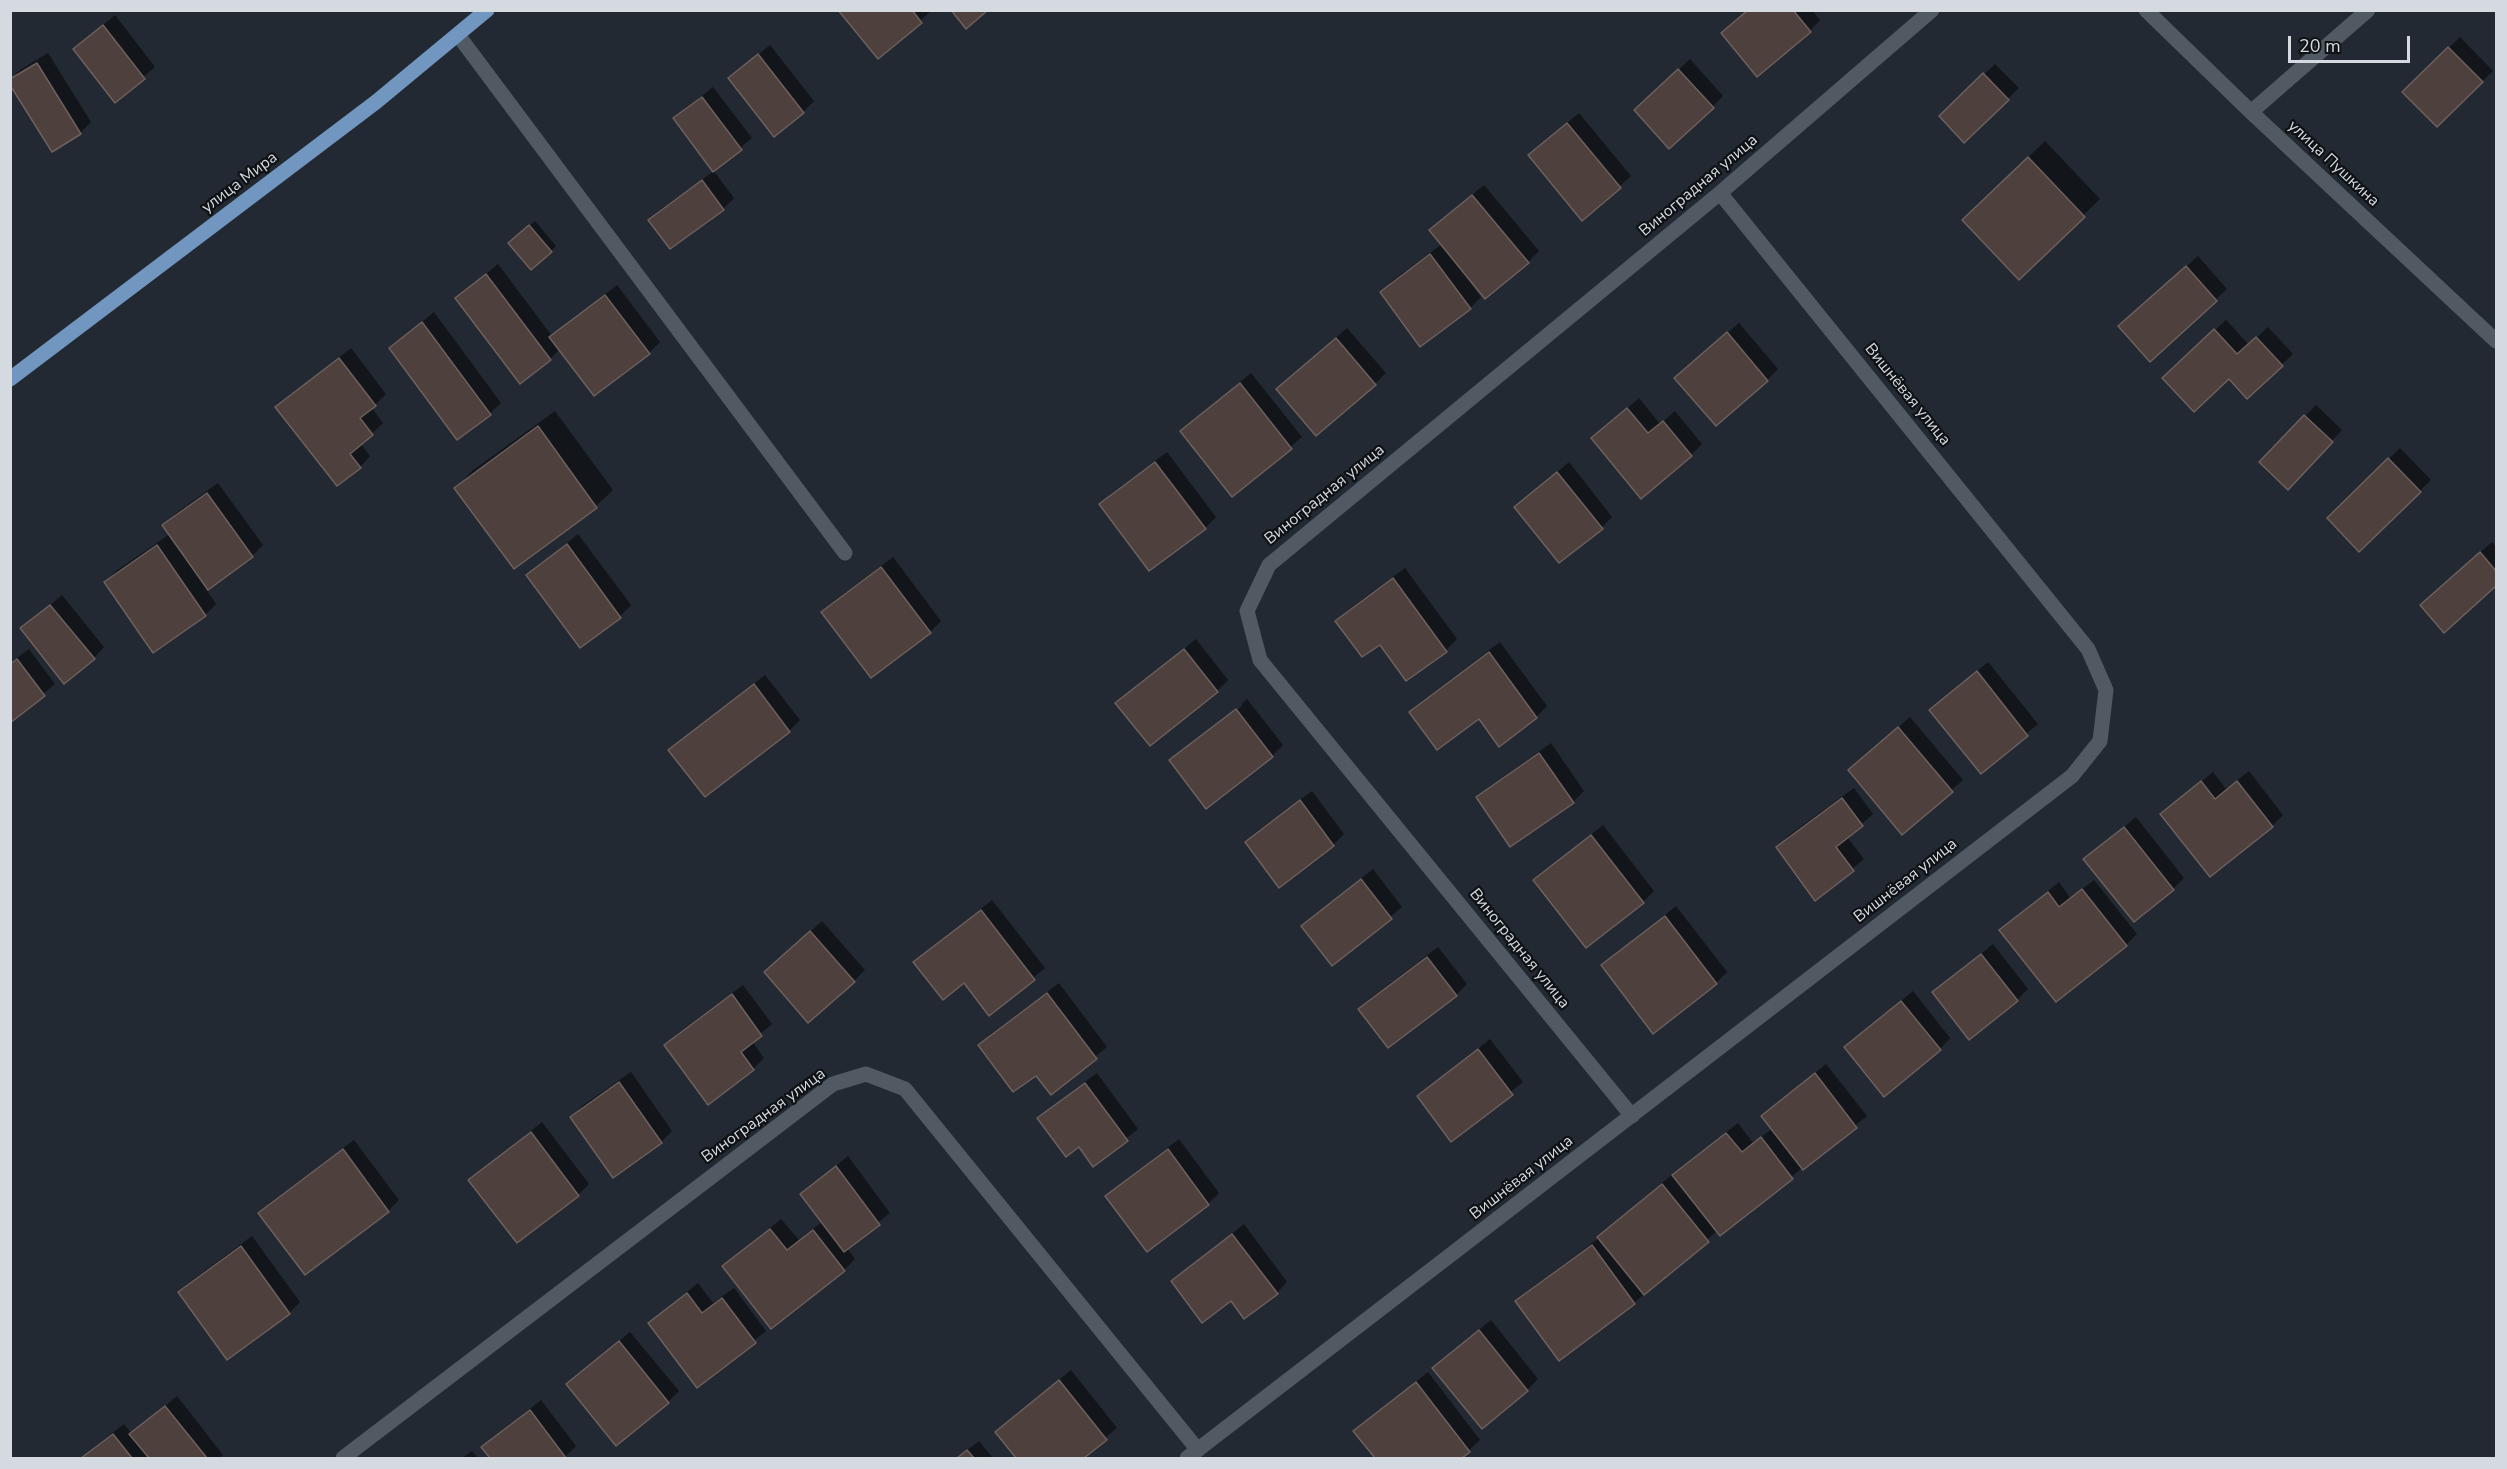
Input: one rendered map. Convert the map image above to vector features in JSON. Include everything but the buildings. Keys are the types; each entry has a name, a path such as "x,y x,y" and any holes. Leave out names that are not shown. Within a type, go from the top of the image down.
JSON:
{"main road":[{"name":"улица Мира","path":"10,379 376,102 488,10"}],"street":[{"name":"Виноградная улица","path":"1632,1116 1260,660 1248,611 1269,565 1720,193 1932,10"},
{"name":"улица Пушкина","path":"2146,10 2251,112 2496,341"},
{"path":"2251,112 2368,10"},
{"path":"458,35 845,553"},
{"name":"Вишнёвая улица","path":"1192,1454 2072,776 2100,741 2106,690 2088,649 1720,193"},
{"name":"Виноградная улица","path":"343,1458 833,1084 866,1074 905,1089 1192,1454"}]}
